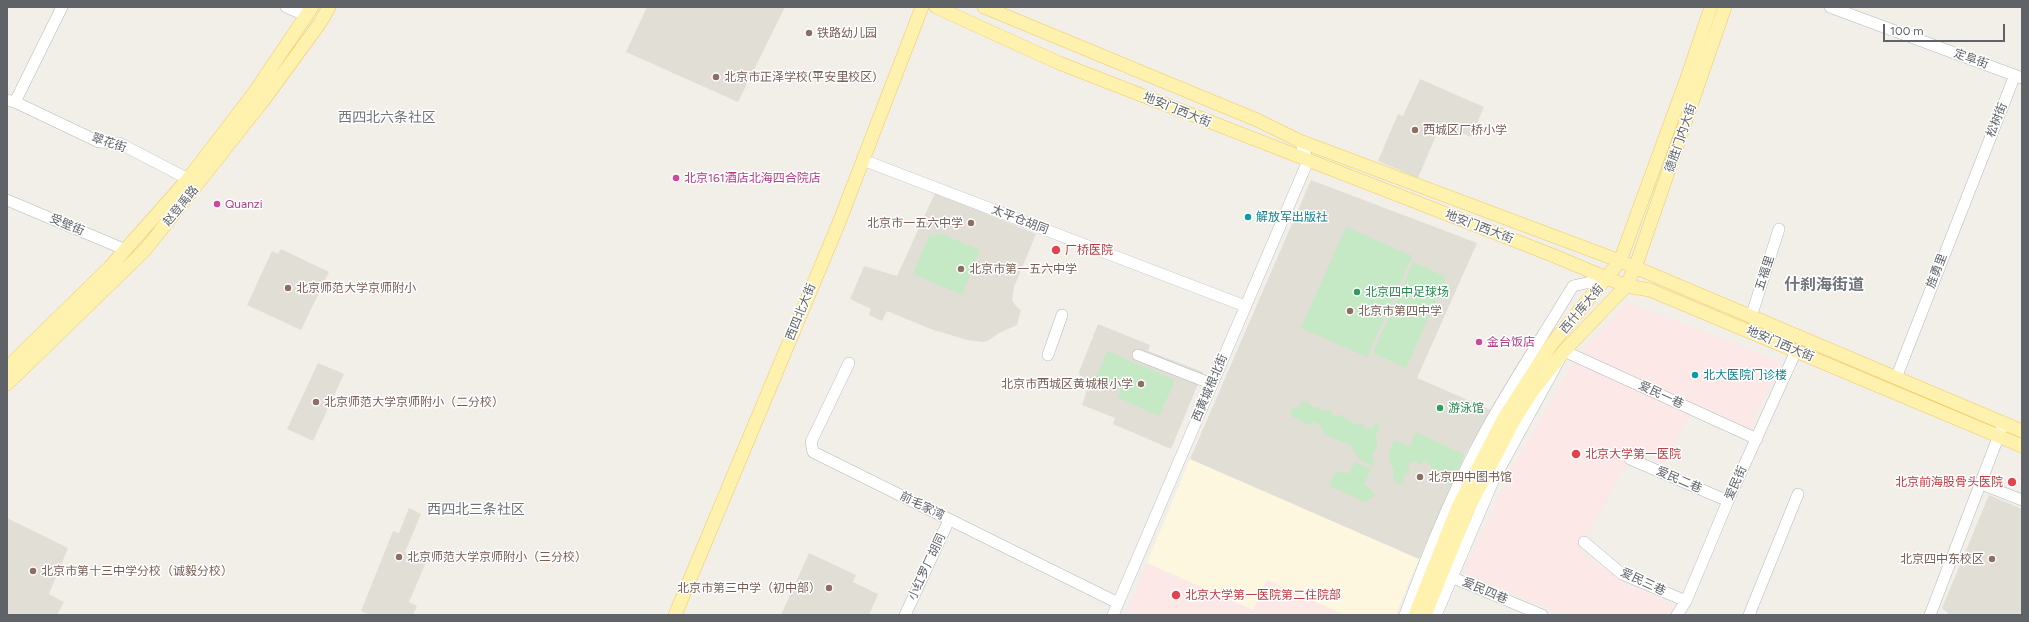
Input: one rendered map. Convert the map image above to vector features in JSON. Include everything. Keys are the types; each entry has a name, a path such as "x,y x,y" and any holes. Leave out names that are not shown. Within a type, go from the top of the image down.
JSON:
{"main road":[{"name":"赵登禹路","path":"7,384 145,250 263,101 330,7"},
{"name":"西四北大街","path":"674,615 748,441 863,160 922,7"},
{"name":"地安门西大街","path":"936,7 1059,63 1626,286 1650,290 2022,446"},
{"name":"地安门西大街","path":"984,7 1256,120 1300,141 1620,261 2004,422 2022,431"},
{"name":"德胜门内大街","path":"1608,278 1620,261 1687,78 1711,7"},
{"name":"德胜门内大街","path":"1626,286 1635,268 1724,7"},
{"name":"赵登禹路","path":"7,368 126,250 188,179 254,93 309,11"},
{"name":"西什库大街","path":"1415,615 1458,507 1504,418 1551,345 1608,278"},
{"name":"西什库大街","path":"1425,615 1444,565 1479,485 1531,393 1564,351 1626,286"}],"street":[{"path":"11,101 62,7"},
{"path":"286,7 309,11"},
{"name":"定阜街","path":"1830,7 2018,76"},
{"name":"松树街","path":"1978,164 2018,76"},
{"name":"翠花街","path":"11,101 98,142 118,143 188,179"},
{"path":"1300,141 1308,161"},
{"name":"太平仓胡同","path":"863,160 1244,306"},
{"name":"西黄城根北街","path":"1113,615 1244,306 1308,161"},
{"name":"旌勇里","path":"1896,378 1978,164"},
{"name":"受壁街","path":"7,200 126,250"},
{"name":"五福里","path":"1751,317 1779,230"},
{"name":"西什库大街","path":"1405,615 1446,512 1467,466 1491,421 1573,286 1608,278"},
{"path":"1048,355 1062,316"},
{"name":"西什库大街","path":"1436,615 1494,479 1564,351"},
{"name":"爱民一巷","path":"1564,351 1757,439"},
{"name":"爱民街","path":"1676,615 1686,601 1728,501 1796,351"},
{"path":"1138,355 1212,384"},
{"name":"前毛家湾","path":"849,363 811,442 813,452 1118,603"},
{"path":"1930,615 2000,437 2004,422"},
{"name":"爱民二巷","path":"1630,459 1728,501"},
{"path":"1981,484 2022,500"},
{"path":"1749,615 1798,494"},
{"name":"小红罗厂胡同","path":"905,615 949,520"},
{"name":"爱民三巷","path":"1584,542 1622,574 1686,601"},
{"name":"爱民四巷","path":"1451,577 1542,615"}],"shaded area":[{"name":"北京市正泽学校(平安里校区)","path":"647,7 785,7 738,102 626,52"},
{"name":"西城区厂桥小学","path":"1420,79 1484,107 1471,137 1441,124 1418,178 1378,161 1398,114 1403,116"},
{"name":"北京市第四中学","path":"1311,180 1477,243 1417,378 1491,410 1465,455 1419,559 1190,459"},
{"name":"北京市第一五六中学","path":"935,193 1036,234 1014,287 1012,300 1021,310 1017,325 999,333 988,341 983,342 967,340 931,329 887,311 882,321 869,315 871,309 850,299 864,266 897,276"},
{"name":"北京师范大学京师附小","path":"281,249 329,272 301,330 247,305 272,251 278,254"},
{"name":"北京大学第一医院","path":"1627,302 1781,362 1747,434 1693,410 1663,465 1635,448 1580,550 1624,583 1675,606 1671,615 1562,615 1463,572 1511,470 1577,357"},
{"name":"北京市西城区黄城根小学","path":"1098,324 1150,345 1148,351 1203,372 1171,449 1113,424 1115,418 1082,405 1088,387 1081,382 1079,372"},
{"name":"北京师范大学京师附小（二分校）","path":"318,363 344,374 313,441 287,429"},
{"path":"1190,459 1419,559 1395,615 1344,615 1267,580 1253,611 1147,563"},
{"name":"北京四中东校区","path":"1989,495 2022,509 2022,615 1950,615 1942,608"},
{"name":"北京师范大学京师附小（三分校）","path":"409,508 421,514 405,552 426,562 409,602 417,606 413,615 371,615 361,611 393,531 399,533"},
{"name":"北京市第十三中学分校（诚毅分校）","path":"7,518 68,548 49,594 64,602 57,615 7,615"},
{"name":"北京市第三中学（初中部）","path":"809,553 856,575 853,582 878,594 869,615 781,615"},
{"name":"北京大学第一医院第二住院部","path":"1147,563 1253,610 1267,580 1344,615 1125,615"}],"green space":[{"name":"北京四中足球场","path":"1346,227 1412,256 1367,357 1301,328"},
{"path":"941,234 980,250 962,295 913,274 929,236"},
{"path":"1413,262 1446,277 1406,368 1373,353"},
{"path":"1107,351 1175,380 1159,416 1118,398 1121,390 1095,379"},
{"path":"1302,401 1308,401 1312,407 1318,407 1323,411 1329,410 1334,416 1341,415 1344,419 1349,419 1354,424 1361,423 1365,429 1373,428 1375,423 1380,426 1375,437 1378,443 1372,457 1374,462 1372,466 1360,460 1350,445 1326,435 1322,430 1321,425 1313,422 1310,425 1291,416 1292,408 1299,407"},
{"path":"1416,432 1465,455 1451,486 1437,480 1437,472 1431,471 1431,465 1424,461 1420,465 1414,461 1408,464 1409,473 1404,474 1403,484 1398,484 1393,479 1394,474 1389,459 1389,454 1394,440 1410,446"},
{"path":"1355,462 1371,469 1364,484 1376,495 1365,502 1329,486 1336,472 1349,473"}],"place":[{"name":"铁路幼儿园","path":"809,33"},
{"name":"北京市正泽学校(平安里校区)","path":"716,77"},
{"name":"西城区厂桥小学","path":"1415,130"},
{"name":"北京161酒店北海四合院店","path":"676,178"},
{"name":"Quanzi","path":"217,204"},
{"name":"解放军出版社","path":"1248,217"},
{"name":"北京市一五六中学","path":"971,223"},
{"name":"厂桥医院","path":"1056,250"},
{"name":"北京市第一五六中学","path":"961,269"},
{"name":"北京师范大学京师附小","path":"288,288"},
{"name":"北京四中足球场","path":"1357,292"},
{"name":"北京市第四中学","path":"1350,311"},
{"name":"金台饭店","path":"1479,342"},
{"name":"北大医院门诊楼","path":"1695,375"},
{"name":"北京市西城区黄城根小学","path":"1141,384"},
{"name":"北京师范大学京师附小（二分校）","path":"316,402"},
{"name":"游泳馆","path":"1440,408"},
{"name":"北京大学第一医院","path":"1576,454"},
{"name":"北京四中图书馆","path":"1420,477"},
{"name":"北京前海股骨头医院","path":"2012,482"},
{"name":"北京师范大学京师附小（三分校）","path":"399,557"},
{"name":"北京四中东校区","path":"1992,559"},
{"name":"北京市第十三中学分校（诚毅分校）","path":"33,571"},
{"name":"北京市第三中学（初中部）","path":"829,588"},
{"name":"北京大学第一医院第二住院部","path":"1176,595"}],"district":[{"name":"西四北六条社区","path":"387,118"},
{"name":"什刹海街道","path":"1824,285"},
{"name":"西四北三条社区","path":"476,510"}]}
